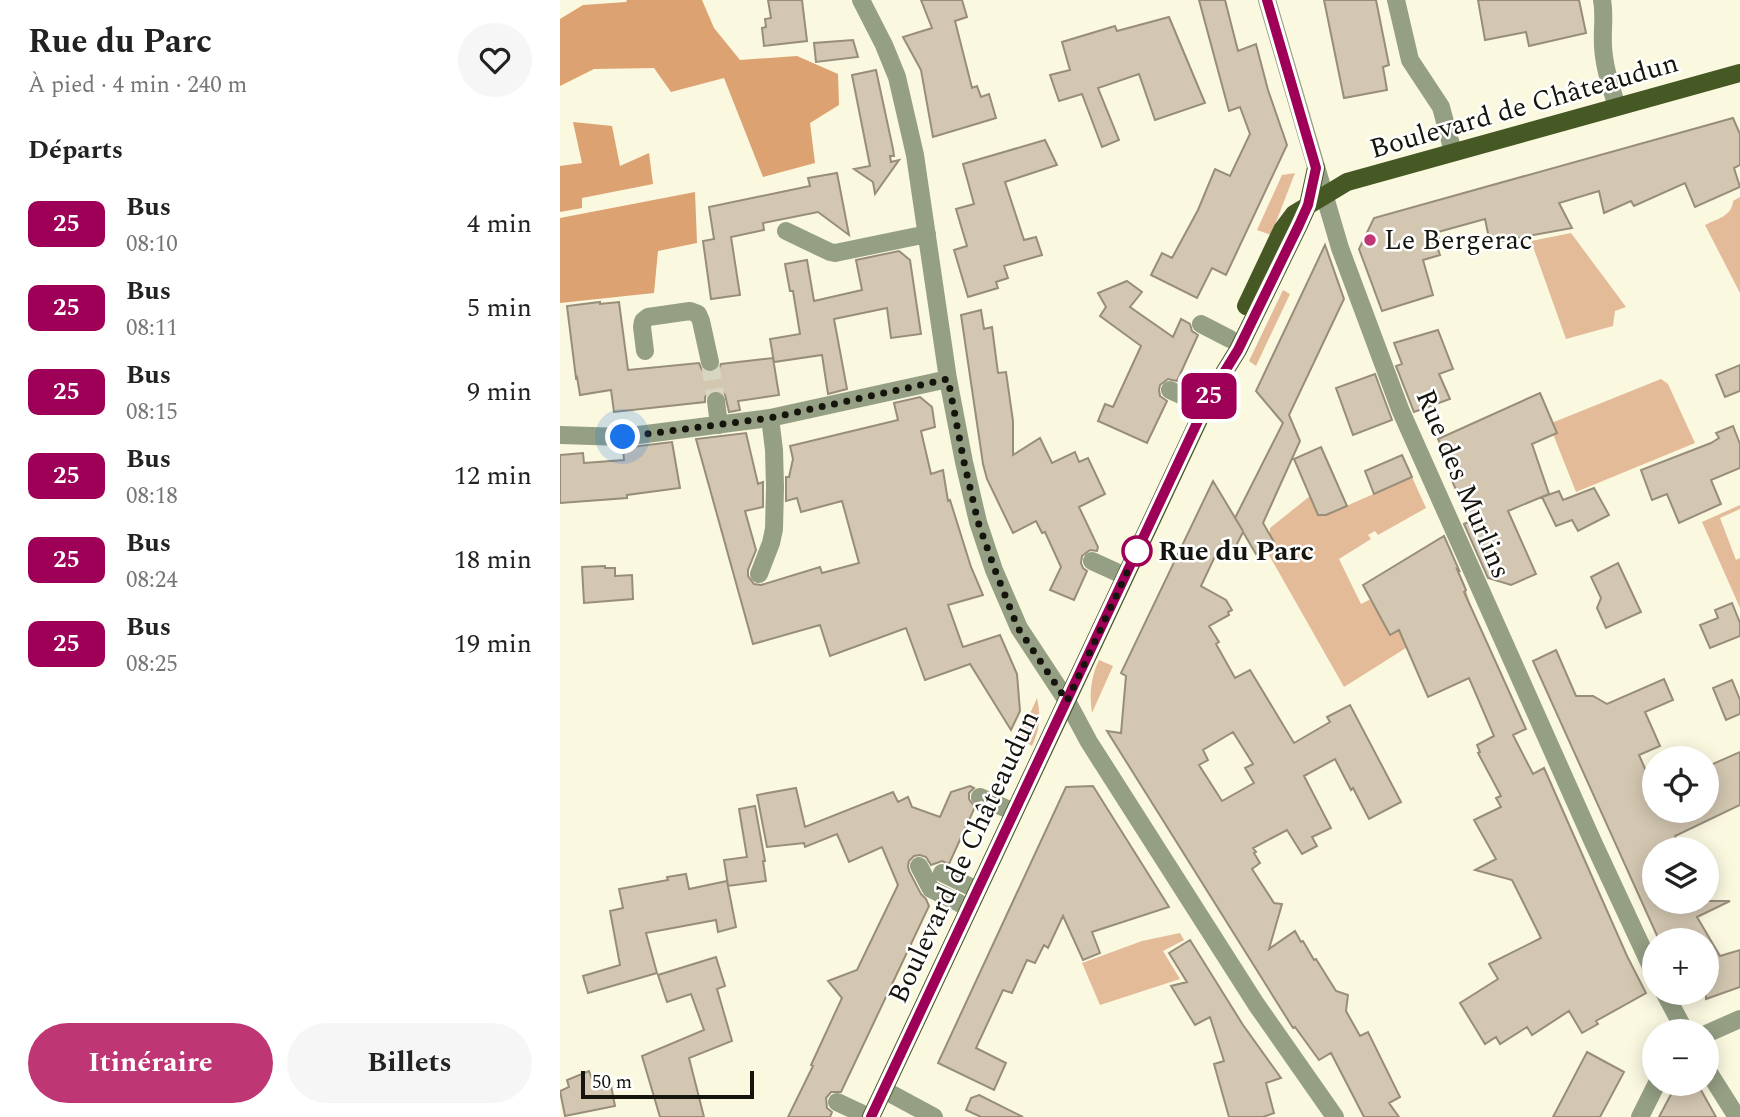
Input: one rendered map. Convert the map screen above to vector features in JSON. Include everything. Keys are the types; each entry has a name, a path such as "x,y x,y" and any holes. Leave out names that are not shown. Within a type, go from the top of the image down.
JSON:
{"main road":[{"name":"Boulevard de Châteaudun","path":"870,1117 1208,399 1230,339 1282,230 1294,214 1347,182 1740,73"},
{"name":"Boulevard de Châteaudun","path":"1208,399 1238,350 1316,200 1316,168"}],"street":[{"path":"860,0 884,45 897,77 915,155 948,379 964,462 978,522 1018,628 1067,701 1089,742 1256,1004 1335,1117"},
{"path":"1267,0 1316,168"},
{"path":"1396,0 1410,61 1441,107 1453,152"},
{"path":"1602,0 1603,48 1617,107"},
{"name":"Rue des Murlins","path":"1316,200 1340,248 1400,409 1642,947"},
{"path":"786,231 835,253 927,234"},
{"path":"645,351 643,321 648,317 690,311 698,314 701,321 710,362"},
{"path":"1201,324 1230,339"},
{"path":"560,435 623,437 770,418 948,379"},
{"path":"1170,390 1208,399"},
{"path":"716,401 719,425"},
{"path":"759,574 774,529 775,474 770,418"},
{"path":"1092,561 1125,576"},
{"path":"980,797 1014,812"},
{"path":"920,868 931,889 969,908"},
{"path":"942,873 977,890"},
{"path":"1719,1028 1740,1019"},
{"path":"1719,1089 1737,1117"},
{"path":"884,1090 934,1117"},
{"path":"1640,1117 1650,1096"},
{"path":"836,1102 870,1117"}],"shaded area":[{"path":"627,0 702,0 714,28 740,60 797,56 838,74 839,105 810,123 815,163 763,177 724,78 671,92 654,68 594,69 560,86 560,19 583,5"},
{"path":"573,122 612,126 620,166 649,153 653,184 582,198 582,208 560,212 560,166 582,163"},
{"path":"1295,173 1271,235 1257,230 1282,175"},
{"path":"695,192 697,243 658,251 654,293 560,303 560,218"},
{"path":"1740,197 1740,293 1705,225 1727,214 1733,201"},
{"path":"1571,233 1626,307 1615,311 1613,326 1566,339 1531,241"},
{"path":"1283,290 1290,294 1256,366 1249,361"},
{"path":"1661,379 1668,384 1695,443 1576,492 1549,424"},
{"path":"1412,477 1426,508 1378,535 1375,531 1368,535 1371,539 1339,559 1361,604 1371,599 1390,635 1466,590 1471,607 1344,687 1269,555 1270,528 1310,496 1318,515 1326,515"},
{"path":"1740,505 1740,509 1720,518 1736,560 1740,558 1740,608 1702,522"},
{"path":"1099,660 1113,666 1092,713 1091,686"},
{"path":"1037,698 1039,722 1032,746 1019,738"},
{"path":"1180,933 1184,940 1163,951 1180,979 1100,1005 1082,963 1142,941"}],"building":[{"path":"768,0 802,0 807,41 764,46 762,28 766,27 765,19 771,18"},
{"path":"921,0 962,0 967,17 955,21 972,88 977,86 981,97 989,94 996,118 933,137 921,70 903,37 932,28"},
{"path":"1199,0 1225,0 1238,51 1256,44 1287,145 1226,275 1212,268 1197,298 1151,275 1162,253 1172,258 1198,210 1215,169 1230,176 1250,134 1240,107 1229,111"},
{"path":"1324,0 1376,0 1389,65 1383,67 1387,90 1344,98"},
{"path":"1478,0 1579,0 1586,33 1529,46 1526,32 1485,40"},
{"path":"1169,17 1205,103 1155,120 1139,74 1098,88 1119,140 1102,147 1082,94 1059,101 1050,75 1070,70 1062,42 1115,26 1117,31"},
{"path":"853,40 858,57 816,62 814,43"},
{"path":"876,70 893,149 891,162 899,160 875,194 873,182 854,169 870,166 852,75"},
{"path":"1733,118 1740,134 1740,165 1734,168 1740,187 1695,207 1685,183 1634,206 1631,201 1604,213 1599,191 1559,203 1572,228 1490,243 1485,219 1438,232 1439,239 1435,240 1440,255 1423,260 1433,295 1382,311 1359,249 1374,218"},
{"path":"1045,140 1057,165 1005,182 1024,240 1036,237 1042,255 1004,266 1008,278 996,282 998,288 968,297 954,250 967,246 956,209 974,204 963,164"},
{"path":"837,173 849,235 818,212 763,223 764,230 731,237 740,295 711,299 703,241 714,239 709,207 810,186 808,178"},
{"path":"1325,245 1344,299 1289,415 1300,441 1263,523 1274,542 1256,554 1243,532 1230,558 1217,552 1201,586 1226,600 1232,610 1228,612 1229,615 1209,626 1235,678 1250,670 1294,743 1330,722 1327,717 1350,705 1401,802 1369,819 1335,759 1304,776 1331,828 1312,837 1317,846 1302,854 1287,830 1253,848 1260,863 1252,869 1274,903 1282,904 1269,949 1295,931 1336,991 1348,995 1346,1011 1360,1036 1368,1032 1400,1097 1389,1103 1399,1117 1364,1117 1331,1053 1319,1060 1295,1027 1293,1028 1107,731 1121,733 1126,676 1121,673 1213,481 1235,518 1283,423 1256,391","holes":["1233,732 1253,764 1245,768 1254,783 1222,801 1199,765 1208,760 1203,750"]},
{"path":"899,251 910,260 921,334 891,338 887,308 834,319 847,389 828,394 822,355 774,362 770,339 800,334 793,291 790,291 785,264 807,260 814,301 862,290 856,260"},
{"path":"1127,281 1142,292 1130,307 1173,337 1181,319 1190,324 1192,331 1198,335 1177,381 1168,379 1160,385 1160,396 1167,401 1147,443 1098,421 1105,404 1113,407 1141,346 1100,316 1106,307 1098,293"},
{"path":"619,302 628,370 699,363 702,370 712,373 718,370 721,364 773,358 779,395 738,401 740,410 729,412 725,395 715,390 709,392 705,402 614,412 611,390 580,395 567,306"},
{"path":"981,310 984,329 992,327 998,373 1006,372 1013,421 1013,455 1040,438 1052,463 1075,452 1079,462 1088,458 1105,494 1079,507 1098,547 1097,551 1090,550 1082,556 1081,563 1087,571 1074,600 1050,590 1061,567 1045,532 1042,533 1036,521 1013,533 987,479 961,315"},
{"path":"1438,330 1453,369 1439,374 1450,399 1414,412 1396,366 1402,364 1394,343"},
{"path":"1740,365 1740,391 1725,397 1716,375"},
{"path":"1375,374 1392,420 1353,435 1336,388"},
{"path":"1540,393 1557,433 1532,444 1549,494 1508,511 1536,574 1511,585 1488,578 1464,524 1470,521 1449,474 1453,472 1438,439"},
{"path":"920,397 932,407 935,427 921,431 931,474 943,470 948,501 950,500 971,567 983,595 948,605 963,647 1000,635 1017,674 1020,711 1011,730 970,664 925,680 906,628 830,656 820,625 753,644 696,439 746,433 758,484 763,482 763,507 745,511 756,550 748,576 754,584 761,585 820,567 822,573 859,563 842,501 801,512 797,498 786,501 786,477 789,477 793,459 790,446 898,420 894,403"},
{"path":"1733,426 1740,444 1740,468 1711,480 1721,504 1679,523 1667,494 1652,500 1641,470 1711,443 1719,438 1716,433"},
{"path":"672,442 680,488 627,495 627,498 560,503 560,455 583,453 584,463 624,460 623,448"},
{"path":"1321,447 1347,506 1326,515 1318,515 1294,459"},
{"path":"1402,455 1412,477 1374,494 1365,471"},
{"path":"1594,488 1609,515 1578,531 1572,520 1556,526 1542,497 1559,491 1563,500"},
{"path":"1444,536 1459,570 1457,569 1466,590 1464,592 1526,729 1513,735 1533,774 1544,768 1642,985 1642,995 1596,1021 1598,1024 1582,1033 1569,1011 1532,1035 1527,1027 1500,1044 1496,1037 1485,1044 1460,1003 1498,979 1489,964 1541,938 1512,880 1475,870 1496,859 1474,820 1501,807 1496,798 1501,796 1478,753 1480,752 1477,745 1494,736 1469,678 1428,697 1399,630 1390,635 1363,585"},
{"path":"1618,563 1641,612 1606,628 1597,608 1601,598 1591,577"},
{"path":"582,567 615,568 615,576 632,575 633,599 584,603"},
{"path":"1732,603 1740,623 1740,636 1710,648 1700,625 1718,618 1715,610"},
{"path":"1556,650 1576,696 1593,696 1607,704 1664,679 1673,700 1645,712 1660,746 1642,746 1642,754 1639,755 1642,762 1642,823 1702,823 1675,837 1642,837 1642,902 1533,661"},
{"path":"1732,680 1740,700 1740,714 1726,720 1713,688"},
{"path":"1740,752 1740,805 1719,815 1719,761"},
{"path":"970,786 974,788 969,793 969,799 975,807 949,864 942,861 931,865 926,857 920,855 909,861 909,871 929,906 841,1092 831,1092 826,1098 827,1108 832,1112 830,1117 788,1117 842,998 828,981 857,970 898,885 882,847 849,862 837,834 805,847 804,843 767,847 757,795 796,788 805,827 893,792 898,802 908,797 912,807 940,817 951,792"},
{"path":"1093,786 1169,907 1092,932 1100,953 1083,960 1063,916 1048,948 1044,945 1035,963 1027,960 1012,993 1003,990 976,1048 1006,1063 994,1090 938,1063 1066,787"},
{"path":"755,806 766,881 728,886 724,860 747,857 739,809"},
{"path":"686,874 689,889 727,881 736,927 718,932 716,920 646,933 657,973 588,993 583,976 620,965 610,911 623,908 619,889"},
{"path":"1647,914 1703,914 1697,917 1703,928 1654,928"},
{"path":"1190,940 1243,1025 1281,1078 1266,1083 1274,1113 1263,1117 1229,1117 1214,1064 1224,1061 1210,1017 1195,1025 1171,986 1187,982 1169,953"},
{"path":"1740,950 1740,987 1719,994 1719,954"},
{"path":"716,957 725,986 717,989 732,1041 689,1058 704,1117 660,1117 642,1056 704,1030 691,994 667,1002 658,975"},
{"path":"1587,1052 1624,1072 1600,1117 1553,1117"},
{"path":"589,1071 594,1084 610,1080 615,1106 565,1116 560,1091 569,1087 567,1080"},
{"path":"979,1095 1023,1117 981,1117 966,1110 971,1098"},
{"path":"1670,1096 1704,1096 1716,1117 1659,1117"}],"tunnel":[{"path":"710,362 716,401"}],"bus line":[{"name":"25","path":"871,1117 1205,406 1238,350 1308,205 1316,168 1267,0"}],"place":[{"name":"Le Bergerac","path":"1370,240"},
{"name":"Rue du Parc","path":"1137,551"}],"route":[{"path":"623,437 770,418 948,379 978,522 995,570 1018,628 1067,701 1137,551"}]}
